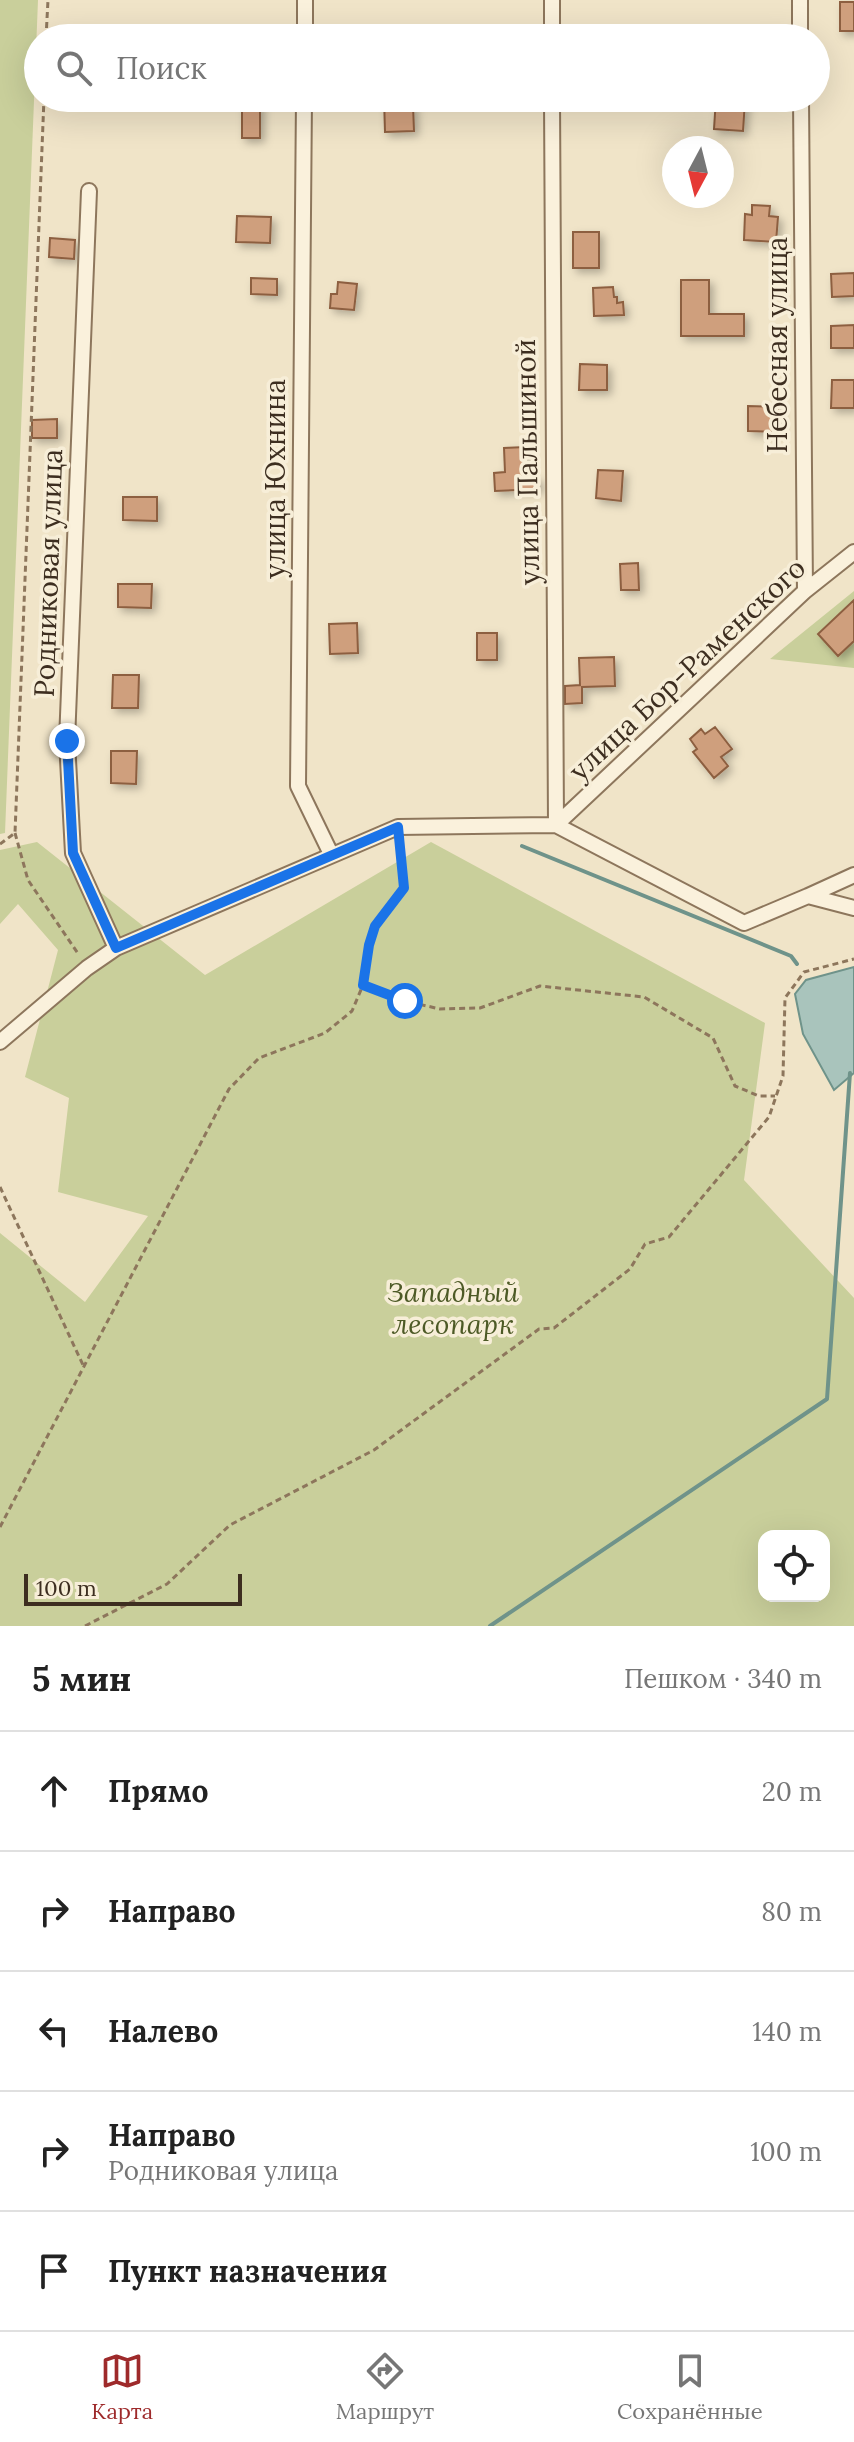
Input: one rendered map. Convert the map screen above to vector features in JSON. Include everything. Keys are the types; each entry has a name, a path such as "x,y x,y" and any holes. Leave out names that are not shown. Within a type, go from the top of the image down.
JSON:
{"street":[{"path":"305,0 305,24"},
{"path":"552,0 552,24"},
{"path":"800,0 800,24"},
{"name":"улица Юхнина","path":"304,112 298,786 331,854"},
{"name":"улица Пальшиной","path":"552,112 556,825"},
{"name":"Небесная улица","path":"801,112 805,591"},
{"name":"Родниковая улица","path":"89,191 67,741 73,853 116,948"},
{"name":"улица Бор-Раменского","path":"556,825 805,591 854,552"},
{"path":"0,1042 87,968 116,948 398,827 556,825 744,923 854,875"},
{"path":"808,896 854,908"}],"path":[{"path":"47,24 48,0"},
{"path":"43,112 15,833 28,880 87,968"},
{"path":"0,1527 229,1089 259,1058 325,1033 352,1011 363,985 375,926 404,888 398,827"},
{"path":"0,844 15,833"},
{"path":"85,1626 167,1584 230,1525 374,1450 539,1329 554,1328 630,1269 645,1244 669,1237 769,1117 783,1076 785,998 804,972 854,959"},
{"path":"363,985 405,1001 440,1009 480,1008 540,986 644,997 713,1038 735,1086 759,1096 776,1096"},
{"path":"0,1187 83,1365"}],"green space":[{"path":"0,0 38,0 37,24 24,24 24,112 34,112 5,833 0,834"},
{"path":"854,591 854,668 770,659"},
{"name":"Западный лесопарк","path":"37,842 205,975 431,842 765,1023 744,1180 854,1298 854,1626 0,1626 0,1233 85,1302 148,1216 58,1192 69,1098 25,1077 58,950 18,904 0,924 0,850"}],"water":[{"path":"854,967 854,1073 834,1090 803,1034 795,994 806,980"}],"building":[{"path":"840,2 854,2 854,31 840,31"},
{"path":"242,112 260,112 260,138 242,138"},
{"path":"384,112 413,112 414,131 385,132"},
{"path":"715,112 744,112 743,131 714,129"},
{"path":"752,205 770,206 769,216 778,217 776,242 744,240 745,214 752,215"},
{"path":"237,216 271,217 270,243 236,242"},
{"path":"573,232 599,232 599,268 573,268"},
{"path":"50,238 75,240 74,259 49,257"},
{"path":"854,273 854,296 832,297 831,274"},
{"path":"251,278 277,279 277,295 251,294"},
{"path":"681,280 709,280 709,314 744,314 744,336 681,336"},
{"path":"338,282 357,284 354,310 330,308 331,294 337,294"},
{"path":"613,287 617,303 623,302 624,315 594,316 593,288"},
{"path":"854,325 854,348 831,348 831,326"},
{"path":"580,364 607,365 607,390 579,390"},
{"path":"832,380 854,380 854,408 831,408"},
{"path":"748,406 778,407 778,432 748,431"},
{"path":"57,419 57,438 32,438 32,420"},
{"path":"525,447 526,478 538,478 539,489 495,491 494,473 505,472 504,448"},
{"path":"598,470 623,471 621,501 596,498"},
{"path":"123,497 157,497 157,521 123,520"},
{"path":"638,563 639,590 621,590 620,564"},
{"path":"118,584 152,584 151,608 118,607"},
{"path":"854,600 854,641 838,656 818,634"},
{"path":"357,623 358,653 330,654 329,624"},
{"path":"477,633 497,633 497,660 477,660"},
{"path":"614,657 615,686 582,687 582,703 565,704 565,686 580,685 579,658"},
{"path":"113,675 139,675 138,708 112,708"},
{"path":"715,727 732,749 721,757 728,766 714,778 693,752 697,749 690,739 701,729 705,734"},
{"path":"111,751 137,751 136,784 111,783"}],"waterway":[{"path":"522,846 791,956 797,964"},
{"path":"490,1626 827,1399 850,1073"}],"route":[{"path":"67,741 73,853 116,948 398,827 404,888 375,926 363,985 405,1001"}]}
